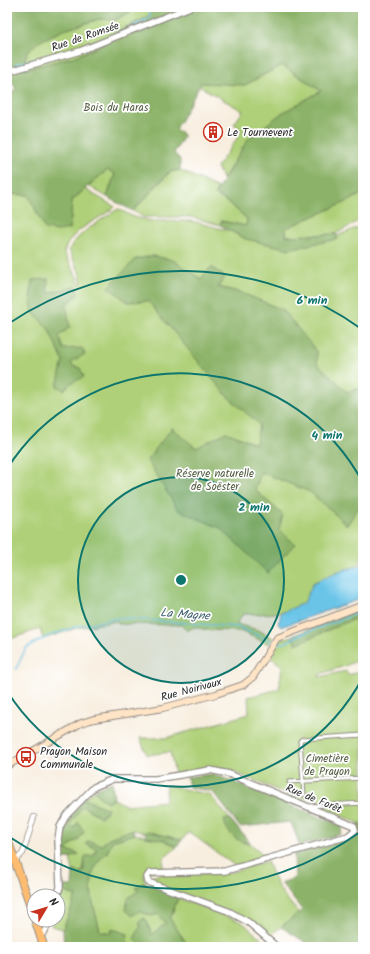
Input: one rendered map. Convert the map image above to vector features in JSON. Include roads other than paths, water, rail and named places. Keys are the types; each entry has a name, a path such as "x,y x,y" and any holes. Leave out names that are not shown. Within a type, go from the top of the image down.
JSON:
{"main road":[{"name":"Rue Noirivaux","path":"7,766 81,723 94,719 163,708 243,685 253,677 274,642 281,636 363,605"},
{"path":"7,838 26,893"},
{"path":"38,928 44,947"}],"street":[{"name":"Rue de Romsée","path":"7,72 80,51 190,7"},
{"path":"304,795 300,741 302,738 363,735"},
{"name":"Rue de Forêt","path":"60,888 58,839 60,827 66,816 94,787 113,780 156,779 210,770 229,774 347,822 354,826 355,830 348,836 225,871 150,873 147,877 148,882 228,911 248,922 277,947"},
{"path":"289,782 363,778"},
{"path":"308,806 363,803"},
{"path":"15,861 23,853 34,817"},
{"path":"40,936 46,928"}],"water":[{"path":"363,565 363,598 281,627 278,624 281,613 304,603 313,583 339,571"}],"waterway":[{"path":"130,28 149,18 150,12 155,7"},
{"path":"93,43 123,31"},
{"path":"15,64 65,53"},
{"path":"7,78 11,76"},
{"name":"La Magne","path":"277,643 285,643 297,636 363,611"},
{"name":"La Magne","path":"16,669 26,648 46,637 78,626 119,618 238,627 271,641"}],"place":[{"name":"Le Tournevent","path":"213,132"},
{"name":"Prayon Maison Communale","path":"26,757"}],"park label":[{"name":"Bois du Haras","path":"116,107"},
{"name":"Réserve naturelle de Soëster","path":"215,479"},
{"name":"Cimetière de Prayon","path":"327,764"}]}
